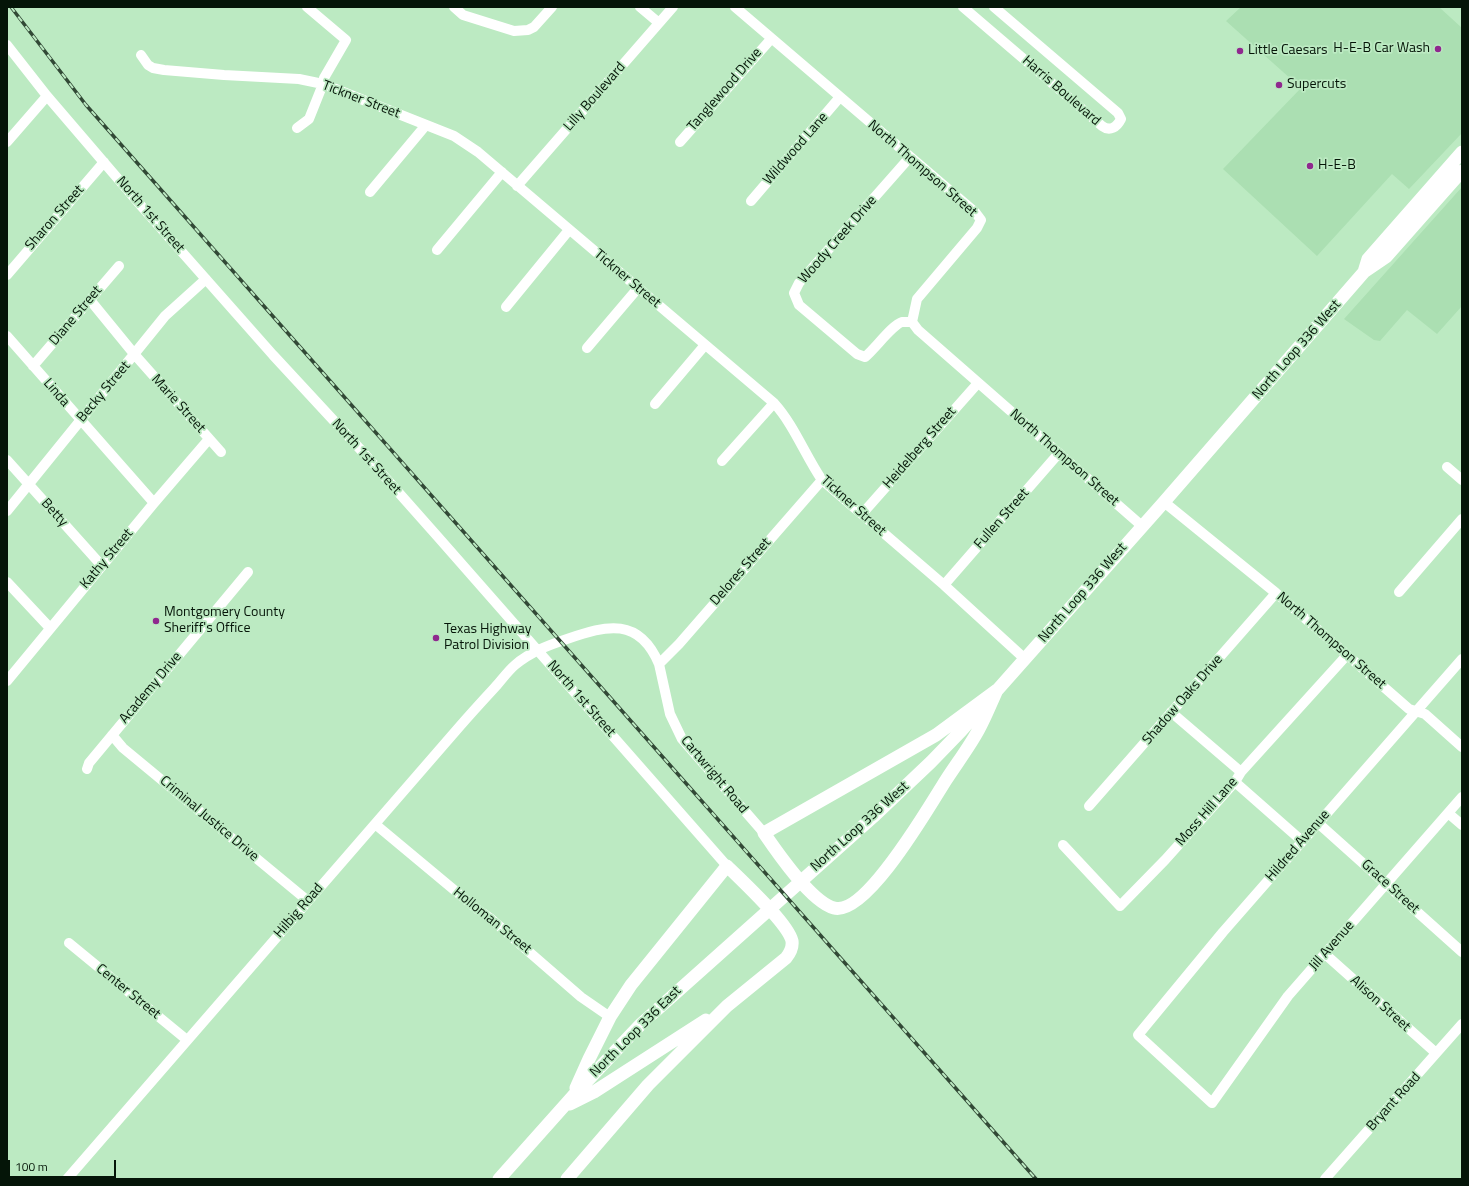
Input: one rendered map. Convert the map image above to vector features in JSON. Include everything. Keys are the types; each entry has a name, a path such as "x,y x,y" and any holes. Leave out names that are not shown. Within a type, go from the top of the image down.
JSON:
{"main road":[{"name":"North Loop 336 West","path":"1364,272 1368,259 1462,152"},
{"path":"1438,199 1440,187 1444,182 1446,170"},
{"name":"North Loop 336 West","path":"783,896 931,762 961,731 1164,502 1364,272 1386,257 1462,171"},
{"path":"1402,238 1404,228 1427,202 1425,194"},
{"path":"997,690 979,730 906,843 881,876 854,903 846,907 834,908 826,905 790,870 764,833 822,798 936,735 997,690"},
{"path":"567,1179 648,1085 727,1006 790,954 792,940 785,928 756,894 727,866 631,985 610,1017 589,1059 573,1096"},
{"name":"North Loop 336 East","path":"499,1179 562,1108 641,1024 783,896"},
{"path":"562,1108 594,1092 727,1006"}],"street":[{"path":"297,128 309,118 324,78 346,40 307,7"},
{"path":"454,7 463,15 514,31 522,31 534,27 552,7"},
{"path":"640,7 659,23"},
{"name":"Lilly Boulevard","path":"518,186 673,7"},
{"name":"North Thompson Street","path":"735,7 975,212 981,220 977,228 917,299 912,322 918,330 1142,526"},
{"name":"Harris Boulevard","path":"963,7 1105,129 1112,129 1118,125 1120,119 1118,113 994,7"},
{"name":"Tanglewood Drive","path":"680,142 771,39"},
{"name":"North 1st Street","path":"7,45 47,96 206,279 273,355 360,449 727,866"},
{"name":"Tickner Street","path":"141,55 148,65 153,68 164,70 299,79 323,84 454,136 466,143 774,403 784,414 811,464 822,480 944,585 1025,659"},
{"path":"7,142 47,96"},
{"name":"Wildwood Lane","path":"751,201 840,97"},
{"path":"370,192 426,126"},
{"name":"Woody Creek Drive","path":"910,157 799,283 794,293 799,305 857,354 865,358 874,351 893,327 901,322 912,322"},
{"name":"Sharon Street","path":"7,275 104,162"},
{"path":"437,250 502,172"},
{"path":"506,307 569,230"},
{"name":"Diane Street","path":"33,366 118,266"},
{"name":"Becky Street","path":"7,511 80,420 135,355 165,316 206,279"},
{"path":"587,348 638,288"},
{"name":"Marie Street","path":"90,300 135,355 221,452"},
{"name":"Linda","path":"7,336 154,503"},
{"path":"655,404 706,345"},
{"name":"Heidelberg Street","path":"862,514 978,383"},
{"path":"722,461 774,403"},
{"name":"Kathy Street","path":"7,681 154,503 209,439"},
{"name":"Fullen Street","path":"944,585 1060,453"},
{"name":"Betty","path":"7,460 102,566"},
{"path":"1448,467 1462,480"},
{"name":"Delores Street","path":"659,664 679,644 822,480"},
{"name":"North Thompson Street","path":"1164,502 1276,593 1409,709 1425,714 1462,748"},
{"path":"1398,592 1462,519"},
{"name":"Academy Drive","path":"87,769 89,763 248,572"},
{"path":"7,582 50,628"},
{"name":"Shadow Oaks Drive","path":"1089,806 1276,593"},
{"name":"Cartwright Road","path":"538,650 590,631 606,628 630,631 644,639 656,656 670,714 682,739 764,833"},
{"name":"Hilbig Road","path":"67,1179 515,665 538,650"},
{"name":"Moss Hill Lane","path":"1063,845 1120,906 1235,782 1241,772 1347,655"},
{"name":"Hildred Avenue","path":"1212,1103 1138,1035 1223,932 1462,660"},
{"path":"1171,712 1241,772"},
{"name":"Criminal Justice Drive","path":"112,735 123,748 308,901"},
{"path":"1235,782 1302,841"},
{"name":"Jill Avenue","path":"1212,1103 1288,996 1462,797"},
{"path":"1448,812 1462,825"},
{"name":"Holloman Street","path":"375,824 477,909 490,918 581,997 610,1017"},
{"name":"Grace Street","path":"1318,824 1462,952"},
{"name":"Center Street","path":"69,944 187,1040"},
{"name":"Alison Street","path":"1325,954 1436,1053"},
{"name":"Bryant Road","path":"1325,1179 1462,1024"}],"shaded area":[{"path":"1241,7 1439,7 1462,28 1462,133 1409,189 1392,174 1317,256 1223,169 1301,88 1226,21"},
{"path":"1462,187 1462,306 1437,334 1407,310 1380,341 1374,340 1344,319"}],"railway":[{"path":"11,7 86,105 1036,1179"}],"place":[{"name":"H-E-B Car Wash","path":"1438,49"},
{"name":"Little Caesars","path":"1240,51"},
{"name":"Supercuts","path":"1279,85"},
{"name":"H-E-B","path":"1310,166"},
{"name":"Montgomery County Sheriff's Office","path":"156,621"},
{"name":"Texas Highway Patrol Division","path":"436,638"}]}
